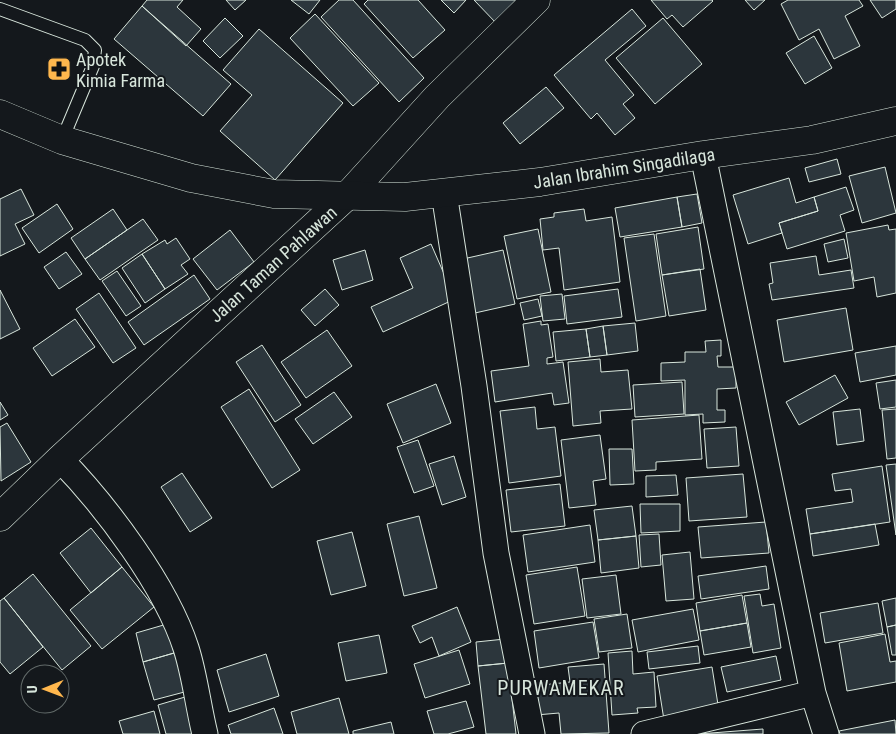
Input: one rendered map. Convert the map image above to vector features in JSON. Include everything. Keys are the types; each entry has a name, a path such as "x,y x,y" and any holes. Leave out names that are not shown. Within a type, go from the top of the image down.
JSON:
{"main road":[{"name":"Jalan Taman Pahlawan","path":"0,517 60,458 349,194 437,97 536,0"},
{"name":"Jalan Ibrahim Singadilaga","path":"0,114 62,140 192,178 265,192 405,197 540,182 703,155 812,140 896,121"}],"street":[{"path":"703,155 813,693 826,734"},
{"path":"444,193 474,386 496,552 532,734"},
{"path":"60,458 81,481 153,577 186,648 205,734"},
{"path":"644,734 813,693"}],"lane":[{"path":"0,9 85,40 95,50 93,66 62,140"}],"building":[{"path":"147,0 183,0 177,7 201,29 186,46 142,6"},
{"path":"226,0 246,0 235,10"},
{"path":"291,0 320,0 309,14"},
{"path":"339,0 353,0 424,78 399,102 321,17"},
{"path":"368,0 418,0 445,30 413,58 364,4"},
{"path":"441,0 466,0 454,13"},
{"path":"474,0 523,0 497,24"},
{"path":"651,0 713,1 683,27 672,15 667,19"},
{"path":"745,0 765,0 754,10"},
{"path":"788,0 859,0 863,6 845,16 860,46 834,59 819,29 799,40 781,4"},
{"path":"870,0 896,0 896,9 882,18"},
{"path":"142,6 231,84 203,116 114,39"},
{"path":"632,9 646,26 605,60 634,95 623,104 635,118 615,135 597,113 591,119 554,75"},
{"path":"315,14 379,83 353,106 290,38"},
{"path":"225,18 243,36 220,58 203,41"},
{"path":"663,18 702,64 655,104 616,58"},
{"path":"259,29 343,103 275,180 220,131 252,95 223,70"},
{"path":"814,36 832,68 805,84 786,53"},
{"path":"546,87 564,108 520,144 503,123"},
{"path":"837,159 841,174 809,182 805,168"},
{"path":"885,167 896,213 862,223 849,176"},
{"path":"789,178 796,203 814,197 818,211 779,223 782,233 748,244 733,195"},
{"path":"846,187 854,210 840,215 845,231 787,249 779,223 818,211 814,197"},
{"path":"21,189 34,215 15,224 25,244 0,256 0,199"},
{"path":"697,194 702,223 682,227 677,197"},
{"path":"677,197 682,227 620,237 615,208"},
{"path":"57,204 73,229 39,253 22,228"},
{"path":"113,209 127,230 85,259 71,238"},
{"path":"584,209 586,221 612,217 620,282 564,290 559,248 543,250 540,219 554,217 554,213"},
{"path":"143,219 158,240 100,280 85,259"},
{"path":"888,225 889,230 896,229 896,293 877,297 874,277 854,281 846,233"},
{"path":"698,227 704,269 662,275 656,234"},
{"path":"538,229 551,292 517,299 504,236"},
{"path":"230,230 254,262 217,290 193,259"},
{"path":"654,234 666,316 636,321 624,238"},
{"path":"176,238 190,259 181,265 188,274 165,289 142,254 165,240 167,244"},
{"path":"844,239 848,258 828,262 824,244"},
{"path":"431,244 455,299 383,332 371,307 413,288 400,258"},
{"path":"365,250 373,280 342,290 333,260"},
{"path":"503,250 515,304 475,313 463,259"},
{"path":"66,252 82,274 59,289 44,267"},
{"path":"142,254 165,289 145,303 122,268"},
{"path":"816,256 819,275 851,270 854,288 772,300 769,284 773,283 770,263"},
{"path":"700,269 706,310 669,316 662,275"},
{"path":"117,271 141,306 126,316 102,281"},
{"path":"194,275 210,299 144,345 128,322"},
{"path":"325,289 339,305 315,326 301,310"},
{"path":"618,289 622,317 567,324 564,296"},
{"path":"0,290 20,329 0,339"},
{"path":"99,293 136,348 113,363 76,309"},
{"path":"562,294 565,319 543,321 540,296"},
{"path":"538,299 542,316 524,320 520,303"},
{"path":"846,308 853,350 784,362 777,320"},
{"path":"75,319 95,347 52,376 33,348"},
{"path":"541,321 541,325 548,324 553,357 547,358 547,364 563,362 569,403 554,405 552,393 495,402 491,371 529,366 523,324"},
{"path":"635,323 638,351 607,355 603,326"},
{"path":"603,326 607,355 590,357 586,329"},
{"path":"586,329 590,357 556,361 553,332"},
{"path":"327,330 352,366 306,398 281,362"},
{"path":"721,340 721,356 717,356 718,367 736,367 736,388 717,389 717,410 725,410 725,422 703,423 703,414 685,415 685,380 661,381 661,363 685,362 685,352 706,352 705,341"},
{"path":"262,345 301,405 275,422 236,362"},
{"path":"896,346 896,375 860,382 855,353"},
{"path":"600,359 601,372 628,370 632,409 600,411 601,423 573,426 568,362"},
{"path":"835,375 848,398 799,425 786,402"},
{"path":"896,380 896,407 880,409 876,383"},
{"path":"682,382 684,414 635,417 633,385"},
{"path":"436,384 451,423 403,443 387,404"},
{"path":"249,389 300,470 272,488 221,407"},
{"path":"334,392 352,417 313,444 295,419"},
{"path":"0,402 8,415 0,420"},
{"path":"535,407 537,429 555,427 561,476 509,483 500,411"},
{"path":"860,409 864,441 837,445 833,412"},
{"path":"896,409 896,458 887,459 882,410"},
{"path":"699,415 702,459 656,462 656,470 635,471 632,420"},
{"path":"7,423 31,462 1,481 0,427"},
{"path":"736,427 739,466 707,468 704,429"},
{"path":"600,435 606,479 593,481 596,505 569,508 561,440"},
{"path":"418,440 434,486 414,493 397,447"},
{"path":"609,449 632,449 634,484 610,485"},
{"path":"454,456 466,497 442,505 429,464"},
{"path":"896,464 896,535 886,465"},
{"path":"882,466 890,522 810,534 806,509 853,502 851,489 835,491 832,474"},
{"path":"182,473 212,518 190,532 161,487"},
{"path":"743,474 747,517 689,521 686,478"},
{"path":"676,475 678,495 646,497 646,476"},
{"path":"560,484 565,526 511,532 506,490"},
{"path":"640,504 680,504 680,531 641,533"},
{"path":"632,506 636,536 598,540 594,510"},
{"path":"419,516 437,588 404,596 387,524"},
{"path":"766,522 769,553 701,558 698,527"},
{"path":"875,524 879,545 813,556 810,534"},
{"path":"590,525 595,562 528,572 523,535"},
{"path":"91,528 122,567 91,593 60,553"},
{"path":"352,532 366,586 331,595 317,541"},
{"path":"659,534 661,565 641,567 639,535"},
{"path":"636,536 639,568 601,573 598,540"},
{"path":"690,552 694,599 666,601 662,555"},
{"path":"766,566 769,589 701,599 698,576"},
{"path":"122,567 154,607 102,649 70,610"},
{"path":"577,567 585,616 534,624 526,575"},
{"path":"33,574 91,646 69,664 57,664 4,598"},
{"path":"616,575 621,614 587,618 582,579"},
{"path":"760,594 762,606 774,604 781,648 753,653 744,596"},
{"path":"742,595 747,623 700,631 696,603"},
{"path":"4,598 43,647 10,674 0,662 0,601"},
{"path":"896,598 896,625 887,627 882,601"},
{"path":"878,603 883,633 825,643 820,613"},
{"path":"457,607 471,642 439,656 432,637 420,643 412,626"},
{"path":"693,609 699,640 638,652 632,620"},
{"path":"627,614 632,648 599,652 594,619"},
{"path":"593,622 599,658 539,668 534,631"},
{"path":"747,623 751,647 704,655 700,631"},
{"path":"167,624 174,653 143,662 136,633"},
{"path":"896,625 896,655 892,655 887,627"},
{"path":"885,634 890,662 896,661 896,682 847,691 839,643"},
{"path":"379,635 387,673 346,681 338,643"},
{"path":"505,639 508,663 478,666 476,642"},
{"path":"698,646 700,663 649,669 647,652"},
{"path":"459,650 470,684 425,698 414,664"},
{"path":"181,651 192,690 154,700 143,662"},
{"path":"632,651 633,674 654,672 656,707 637,708 638,713 612,715 608,653"},
{"path":"266,654 279,696 229,712 217,670"},
{"path":"776,656 781,680 727,692 721,667"},
{"path":"508,663 516,734 486,734 478,666"},
{"path":"604,664 609,733 561,734 559,713 536,715 533,686 570,682 568,667"},
{"path":"712,667 719,711 664,720 657,676"},
{"path":"185,697 195,734 166,734 158,705"},
{"path":"339,698 349,734 297,734 291,712"},
{"path":"466,701 474,727 448,734 434,734 427,711"},
{"path":"274,708 283,734 231,734 228,725"},
{"path":"154,711 160,734 123,734 119,721"},
{"path":"895,720 896,734 840,734 839,731"},
{"path":"391,722 394,734 353,734 353,731"},
{"path":"763,729 763,734 698,734"}],"place":[{"name":"Apotek Kimia Farma","path":"59,69"}],"district":[{"name":"PURWAMEKAR","path":"561,688"}]}
